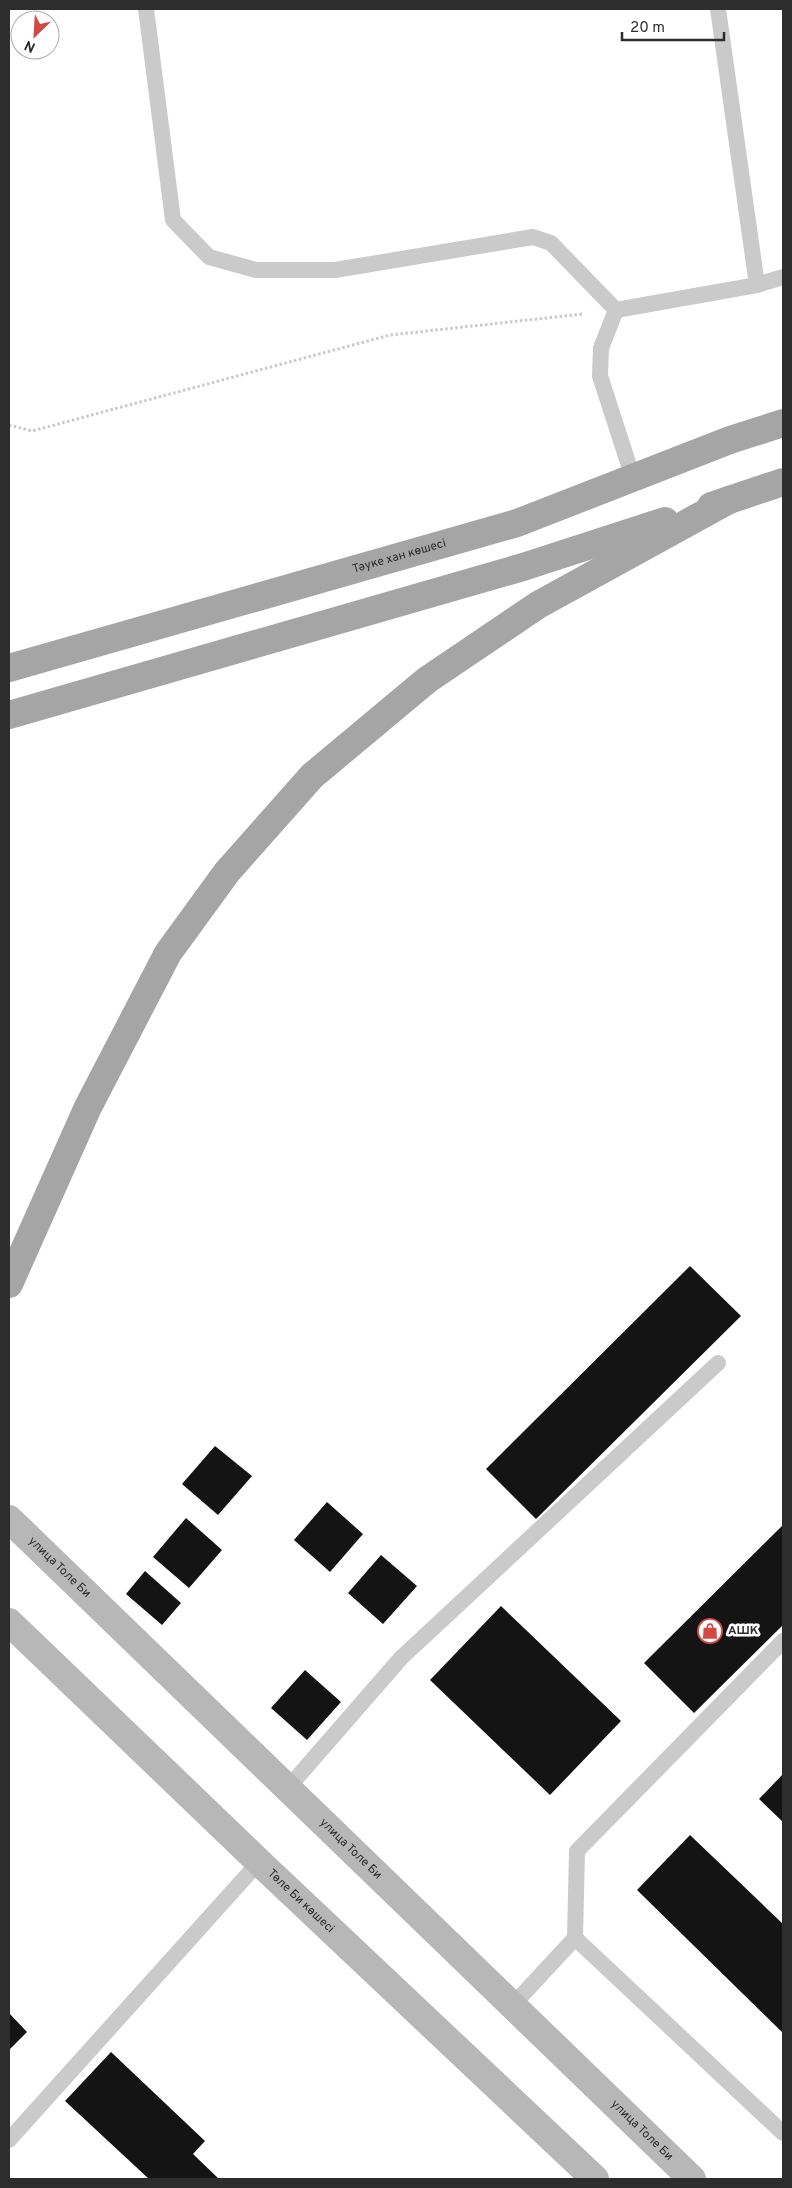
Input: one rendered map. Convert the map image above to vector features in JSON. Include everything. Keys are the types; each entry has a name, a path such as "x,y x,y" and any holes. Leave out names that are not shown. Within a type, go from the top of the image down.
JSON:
{"main road":[{"name":"Тәуке хан көшесі","path":"9,668 517,523 730,440 783,423"},
{"path":"9,715 524,567 783,482"},
{"path":"9,1284 88,1107 168,953 226,872 312,776 427,680 538,605 729,500"},
{"name":"улица Толе Би","path":"9,1519 692,2179"},
{"name":"Төле Би көшесі","path":"9,1622 259,1862 595,2179"}],"lane":[{"path":"146,9 173,220 210,257 256,270 335,270 533,237 551,243 616,310"},
{"path":"718,9 757,285"},
{"path":"616,310 757,285 783,277"},
{"path":"616,310 601,348 600,376 633,478"},
{"path":"287,1789 401,1658 718,1363"},
{"path":"512,2006 575,1938 577,1851 783,1641"},
{"path":"9,2140 259,1862"},
{"path":"575,1938 783,2133"}],"path":[{"path":"9,425 32,431 390,335 616,310"}],"building":[{"path":"690,1266 741,1316 536,1519 486,1469"},
{"path":"215,1446 252,1476 218,1515 182,1484"},
{"path":"327,1502 363,1534 330,1572 294,1540"},
{"path":"186,1518 222,1550 189,1588 153,1557"},
{"path":"783,1525 783,1625 694,1713 644,1663"},
{"path":"381,1555 417,1586 383,1624 348,1593"},
{"path":"145,1571 181,1603 162,1625 126,1594"},
{"path":"501,1606 621,1721 550,1795 430,1680"},
{"path":"305,1670 341,1702 307,1740 271,1708"},
{"path":"783,1774 783,1822 759,1799"},
{"path":"690,1835 783,1924 783,2033 637,1890"},
{"path":"9,2013 27,2032 9,2050"},
{"path":"111,2052 205,2141 193,2154 219,2179 149,2179 65,2101"}],"place":[{"name":"АШК","path":"710,1631"}]}
